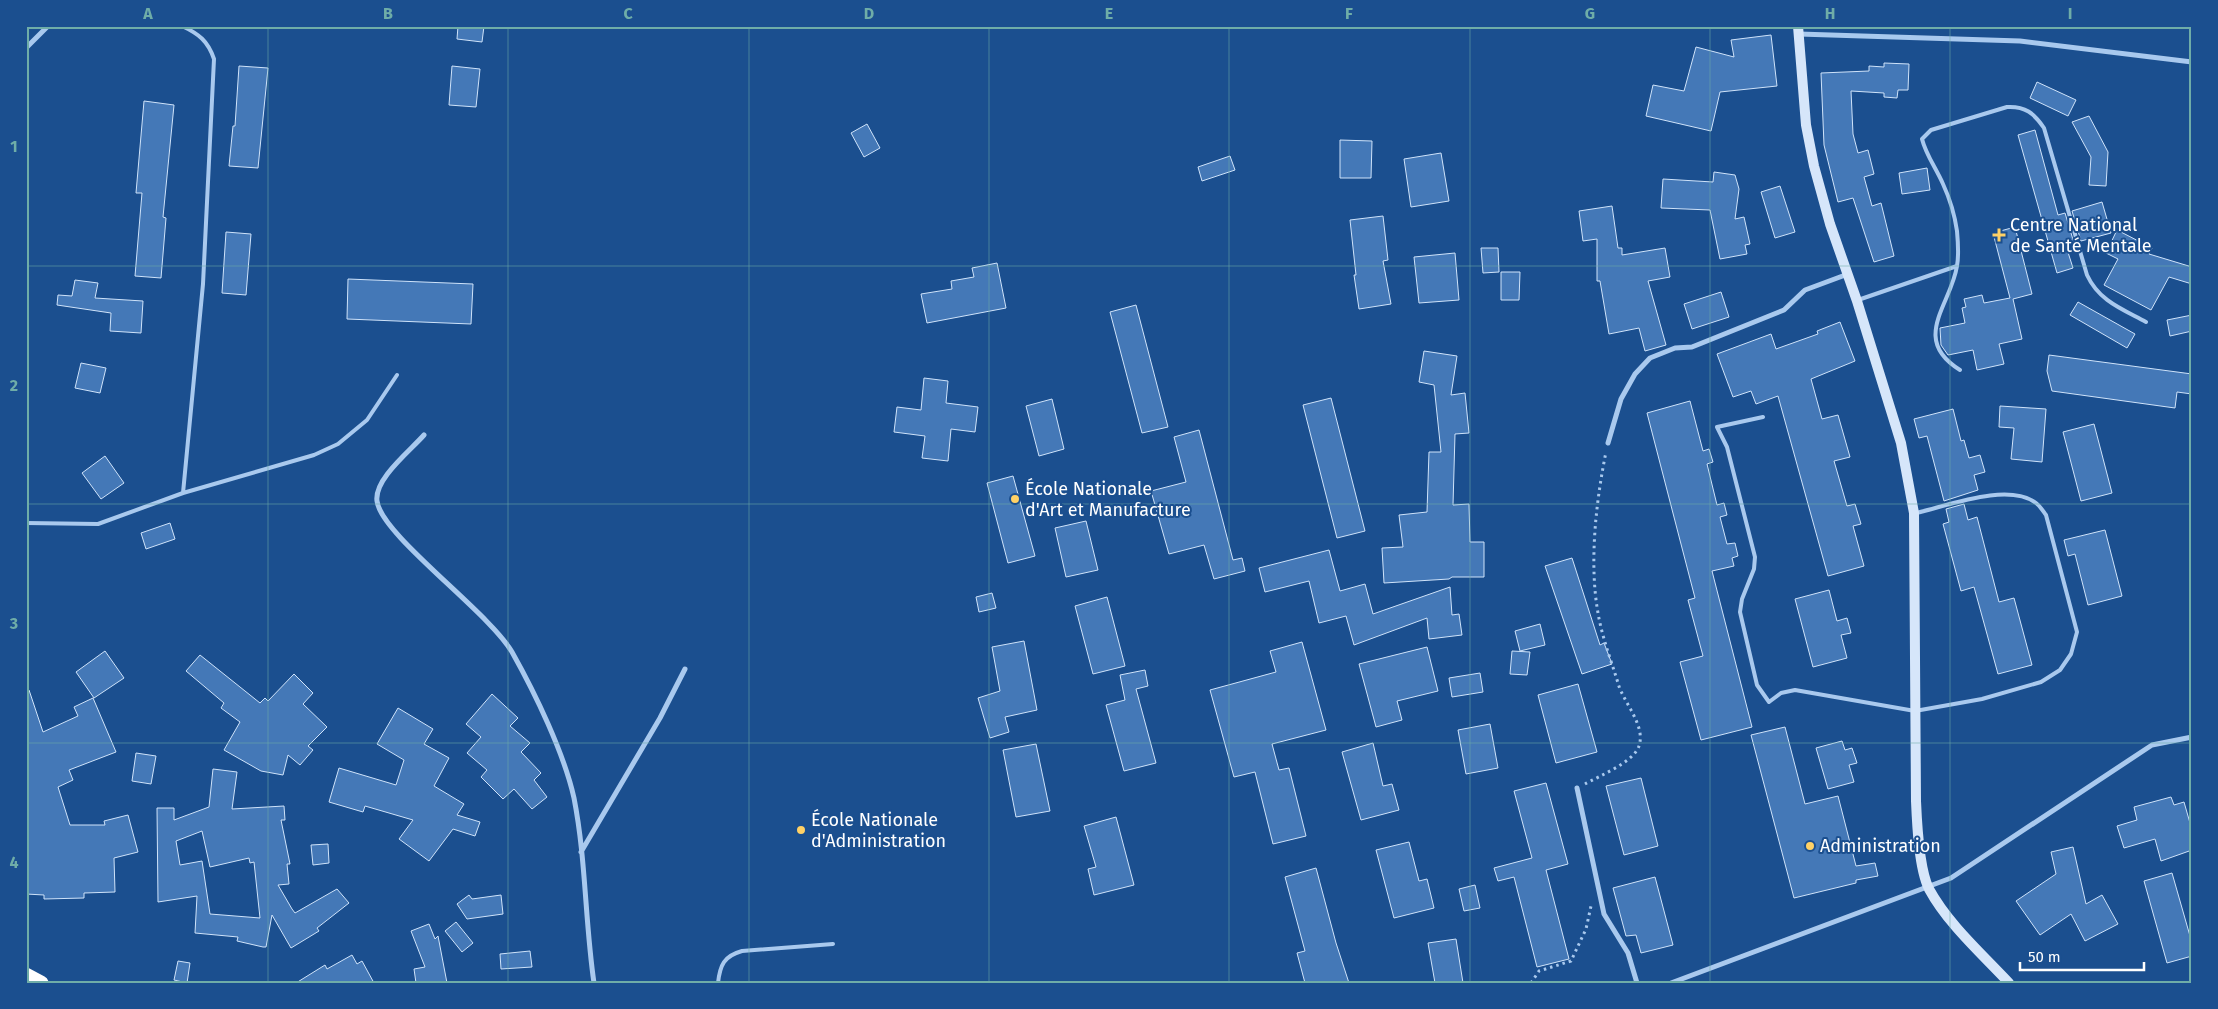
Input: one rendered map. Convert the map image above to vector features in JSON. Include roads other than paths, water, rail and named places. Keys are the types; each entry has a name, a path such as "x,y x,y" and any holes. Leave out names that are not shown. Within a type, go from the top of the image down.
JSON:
{"highway":[{"path":"26,976 41,983"}],"street":[{"path":"26,48 48,26"},
{"path":"2009,983 1946,913 1928,888 1917,827 1914,513 1901,443 1857,301 1830,224 1814,166 1806,125 1798,30 2020,41 2192,62"},
{"path":"1608,443 1621,399 1635,374 1650,358 1675,348 1692,347 1784,310 1806,290 1848,274"},
{"path":"424,435 384,478 378,488 377,501 389,526 469,602 511,650 558,750 574,798 594,983"},
{"path":"581,852 660,718 685,669"},
{"path":"1671,983 1951,878 2152,745 2192,737"},
{"path":"1577,788 1604,914 1628,953 1638,983"}],"lane":[{"path":"182,26 196,33 209,44 214,59 203,284 183,493"},
{"path":"1960,370 1947,362 1936,340 1936,321 1957,266 1956,230 1944,186 1925,149 1922,139 1931,130 2007,107 2018,106 2036,115 2044,128 2087,275 2093,288 2107,302 2146,322"},
{"path":"1857,301 1957,266"},
{"path":"26,523 98,524 183,493 314,455 338,444 367,420 398,375"},
{"path":"1763,417 1717,427 1726,447 1755,557 1754,570 1742,599 1740,612 1757,685 1769,702 1780,693 1795,690 1915,712 1982,699 2041,682 2060,670 2071,654 2077,632 2046,515 2036,503 2020,496 2002,493 1914,513"},
{"path":"718,983 723,960 730,954 742,951 833,944"}],"place":[{"name":"Centre National de Santé Mentale","path":"1999,235"},
{"name":"École Nationale d'Art et Manufacture","path":"1015,499"},
{"name":"École Nationale d'Administration","path":"801,830"},
{"name":"Administration","path":"1810,846"}]}
